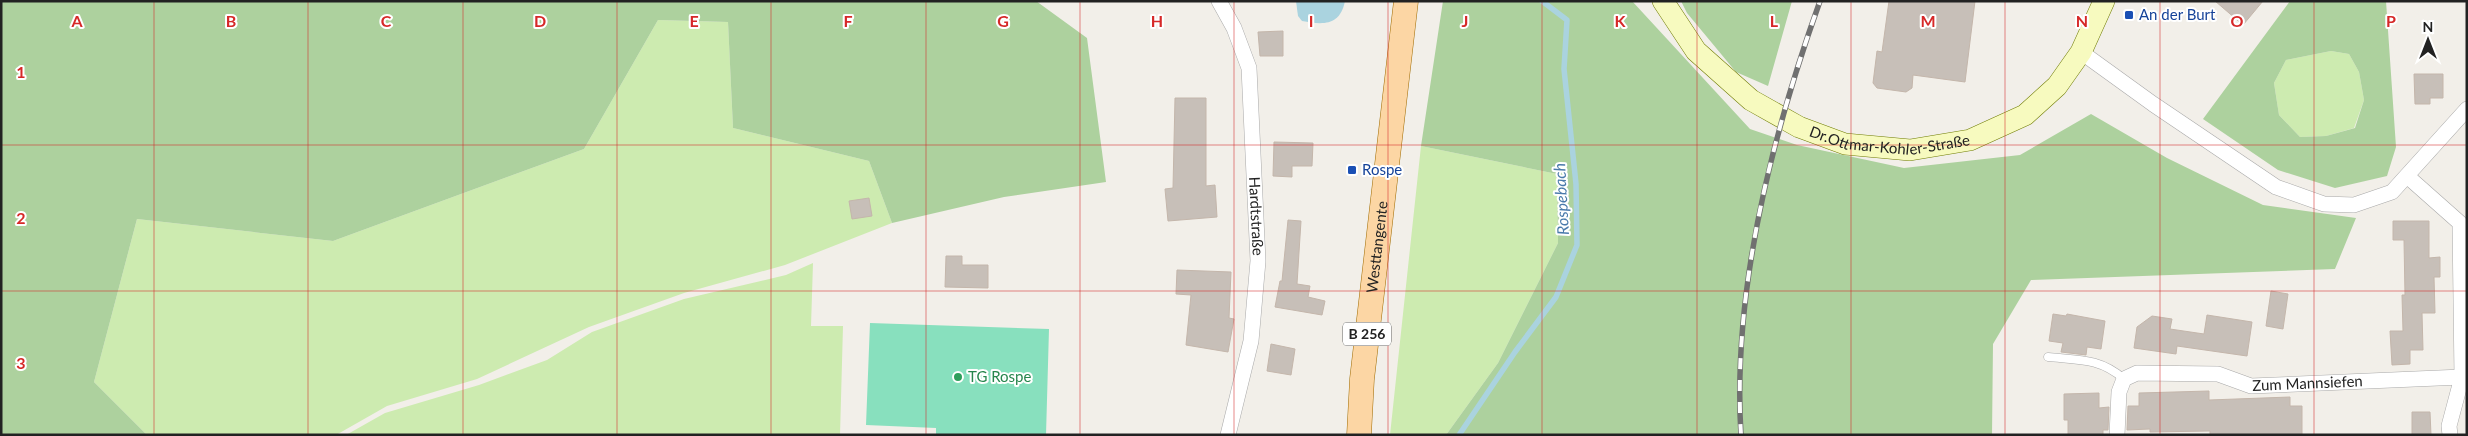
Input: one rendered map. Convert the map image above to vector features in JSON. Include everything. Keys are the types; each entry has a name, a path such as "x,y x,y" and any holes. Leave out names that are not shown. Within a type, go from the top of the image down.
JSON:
{"main road":[{"name":"Westtangente","path":"1359,435 1366,340 1406,1"}],"street":[{"name":"Hardtstraße","path":"1220,1 1234,28 1249,68 1258,261 1251,341 1228,435"},
{"name":"Dr.Ottmar-Kohler-Straße","path":"1663,1 1696,51 1751,100 1799,128 1845,144 1910,150 1970,140 2025,115 2057,86 2081,52 2104,1"},
{"path":"2081,52 2161,110 2276,187 2324,204 2354,205 2392,192 2467,109"},
{"path":"2407,176 2460,222 2464,344 2462,377 2449,426 2450,435"},
{"name":"Zum Mannsiefen","path":"2124,379 2137,373 2218,374 2251,386 2462,377"},
{"path":"2117,435 2119,392 2124,379"}],"lane":[{"path":"2048,357 2093,362 2110,367 2124,379"}],"green space":[{"path":"1,1 1036,1 1087,38 1106,182 1004,197 892,223 869,161 733,128 728,22 658,20 584,149 333,241 137,219 94,382 147,435 1,435"},
{"path":"1443,1 1632,1 1750,129 1797,145 1904,168 2020,155 2091,114 2167,158 2263,205 2356,218 2335,269 2031,280 1993,344 1992,435 1446,435 1498,363 1558,243 1557,174 1421,146"},
{"path":"1681,1 1792,1 1768,86 1736,72 1687,13"},
{"path":"2290,1 2386,1 2396,147 2387,176 2335,188 2278,170 2203,119","holes":["2331,51 2349,54 2359,72 2364,100 2355,128 2326,136 2300,137 2279,115 2274,83 2286,60"]},
{"path":"658,20 728,22 733,128 869,161 892,223 785,265 684,293 589,327 477,379 387,406 336,435 147,435 94,382 137,219 333,241 584,149"},
{"path":"2331,51 2349,54 2359,72 2364,100 2354,128 2326,136 2300,137 2279,115 2274,83 2286,60"},
{"path":"1421,146 1557,174 1558,243 1498,363 1446,435 1390,435"},
{"path":"813,263 811,326 843,326 840,435 346,435 385,413 479,385 547,360 592,332 684,299 786,275"},
{"name":"TG Rospe","path":"870,323 1049,329 1046,435 936,435 936,428 866,425"}],"water":[{"path":"1296,1 1345,1 1343,9 1335,19 1330,22 1317,23 1302,21 1298,16"}],"building":[{"path":"1889,1 1975,1 1965,82 1913,75 1912,88 1906,92 1877,88 1873,83 1877,51 1882,52"},
{"path":"2215,1 2263,1 2243,25"},
{"path":"1283,31 1283,56 1260,56 1258,32"},
{"path":"2414,74 2443,74 2443,98 2430,98 2430,104 2415,104"},
{"path":"1175,98 1206,98 1206,186 1215,185 1217,217 1168,221 1165,189 1173,188"},
{"path":"1274,142 1313,143 1312,166 1292,166 1292,177 1273,176"},
{"path":"869,198 872,216 852,219 849,201"},
{"path":"1288,220 1301,221 1297,284 1310,286 1308,297 1325,301 1322,315 1275,307 1280,281 1282,281"},
{"path":"2393,221 2429,221 2429,258 2440,257 2440,277 2434,277 2435,313 2422,313 2423,350 2410,350 2410,364 2392,365 2390,331 2403,331 2402,295 2405,295 2404,240 2393,240"},
{"path":"946,256 962,256 962,265 988,265 988,288 945,287"},
{"path":"1177,270 1231,272 1229,318 1234,319 1228,352 1186,345 1191,295 1176,294"},
{"path":"2271,291 2288,294 2283,329 2266,326"},
{"path":"2053,314 2066,316 2067,314 2105,321 2101,349 2087,347 2086,355 2061,352 2063,343 2049,341"},
{"path":"2207,315 2252,322 2247,356 2177,346 2176,354 2134,348 2137,327 2152,316 2172,319 2170,329 2204,334"},
{"path":"1271,344 1295,349 1291,375 1267,371"},
{"path":"2209,391 2209,400 2290,397 2290,406 2302,406 2302,435 2210,435 2210,431 2150,432 2150,429 2127,430 2128,406 2139,406 2139,393"},
{"path":"2099,393 2099,408 2109,407 2108,430 2103,430 2103,435 2068,435 2068,420 2064,420 2064,394"},
{"path":"2412,412 2430,412 2431,435 2412,435"}],"waterway":[{"name":"Rospebach","path":"1459,435 1515,352 1556,297 1577,245 1576,184 1564,69 1567,20 1542,1"}],"railway":[{"path":"1741,435 1740,381 1743,325 1749,270 1759,214 1786,105 1820,1"}],"place":[{"name":"An der Burt","path":"2129,15"},
{"name":"Rospe","path":"1352,170"},
{"name":"TG Rospe","path":"958,377"}]}
